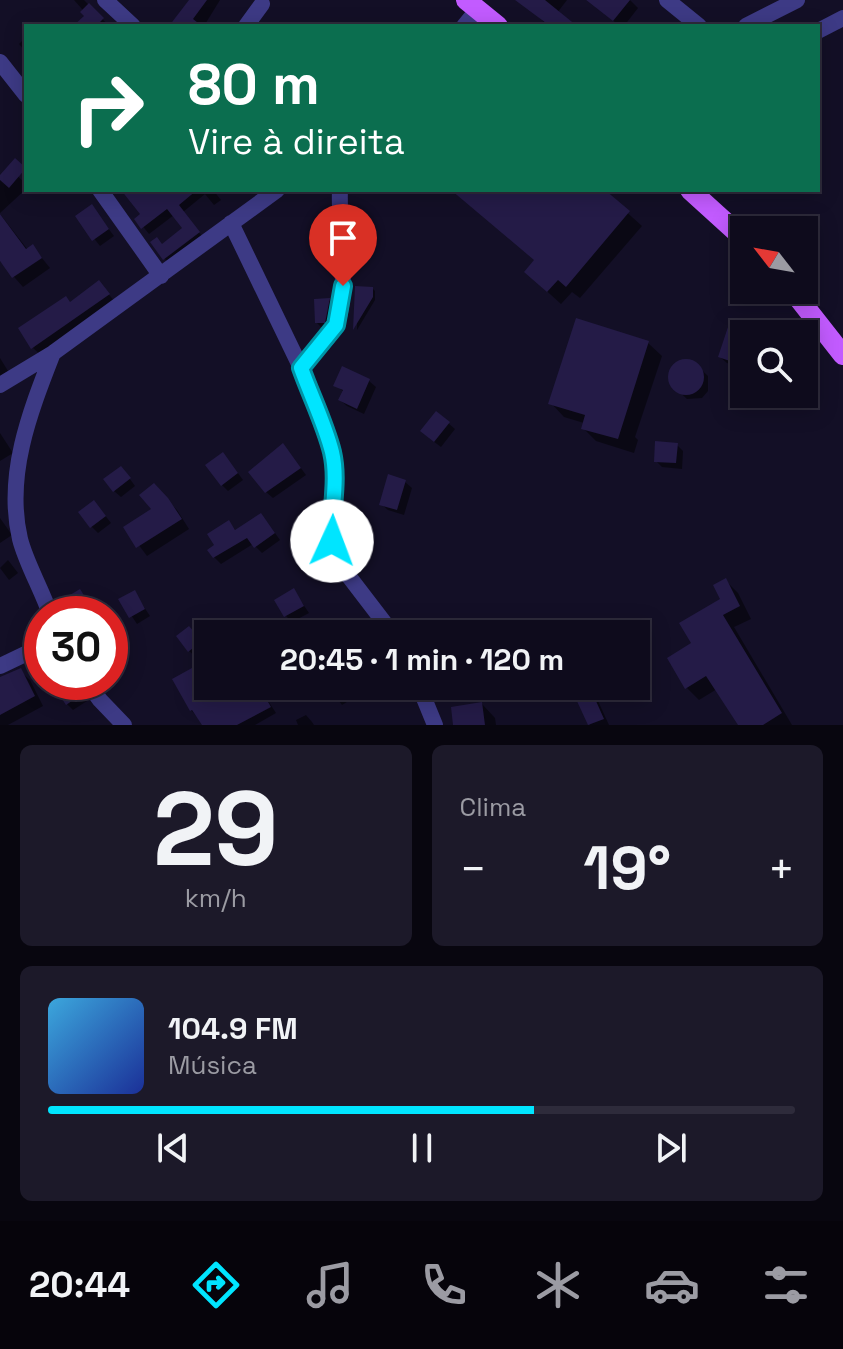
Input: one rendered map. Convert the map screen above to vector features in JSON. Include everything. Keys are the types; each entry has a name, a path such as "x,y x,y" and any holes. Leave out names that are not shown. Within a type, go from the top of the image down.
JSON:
{"main road":[{"path":"472,5 496,24"},
{"path":"692,192 730,226"},
{"path":"803,304 843,355"}],"street":[{"path":"105,0 131,24"},
{"path":"667,0 697,24"},
{"path":"750,24 797,0"},
{"path":"247,24 262,4"},
{"path":"465,24 472,5"},
{"path":"820,30 843,18"},
{"path":"0,62 24,92"},
{"path":"101,192 161,276"},
{"path":"0,385 53,353 271,192"},
{"path":"301,368 336,325 343,286 338,215 340,192"},
{"path":"231,223 301,368 332,453 335,489 330,521 332,541 344,570 382,620"},
{"path":"43,596 20,540 15,478 31,410 53,353"},
{"path":"0,666 24,655"},
{"path":"100,700 124,725"},
{"path":"425,700 435,725"}],"building":[{"path":"189,0 207,0 193,19 199,24 171,24"},
{"path":"515,0 545,0 575,24 547,24"},
{"path":"586,0 630,0 613,21"},
{"path":"89,3 104,18 98,24 75,24 84,16 80,12"},
{"path":"15,158 24,166 9,188 0,180 0,175"},
{"path":"123,192 195,192 179,205 200,232 163,260 150,242 157,237 162,244 182,228 167,209 141,229 134,219 140,214"},
{"path":"453,192 607,192 630,211 566,287 558,280 547,292 524,272 534,260"},
{"path":"92,204 109,229 92,241 75,216"},
{"path":"0,214 26,249 33,244 42,258 12,278 0,261"},
{"path":"99,280 110,294 31,349 18,328 66,296 70,302"},
{"path":"355,286 373,287 373,297 353,330"},
{"path":"330,298 325,323 315,323 314,299"},
{"path":"576,318 649,341 618,439 581,429 585,415 548,404"},
{"path":"730,321 730,361 718,357"},
{"path":"686,359 699,364 704,377 699,390 686,395 673,390 668,377 673,364"},
{"path":"342,366 370,379 357,409 338,400 343,390 333,386"},
{"path":"436,411 450,422 434,442 420,431"},
{"path":"655,441 678,443 676,463 654,462"},
{"path":"283,443 301,468 265,493 248,472"},
{"path":"223,452 238,473 221,486 205,465"},
{"path":"121,466 131,478 113,492 103,479"},
{"path":"388,474 406,480 397,510 379,505"},
{"path":"154,483 182,519 136,548 123,527 151,509 139,495"},
{"path":"94,500 106,516 90,528 78,512"},
{"path":"261,513 275,533 254,548 247,538 213,558 207,550 214,545 207,534 229,520 235,530"},
{"path":"726,578 740,606 723,615 782,713 763,725 738,725 706,676 685,689 667,658 691,643 679,623 720,599 713,585"},
{"path":"294,588 304,606 284,617 274,600"},
{"path":"80,589 84,596 68,596"},
{"path":"135,590 145,609 129,618 128,596 124,596"},
{"path":"189,626 194,632 194,647 188,652 176,636"},
{"path":"21,668 24,674 24,700 28,700 0,715 0,677"},
{"path":"192,668 194,700 267,700 271,707 237,725 202,725 190,711 172,679"},
{"path":"576,700 596,700 604,719 588,725"},
{"path":"482,702 485,725 453,725 451,707"}],"route":[{"path":"332,541 330,521 335,489 332,453 301,368 336,325 343,286"}]}
